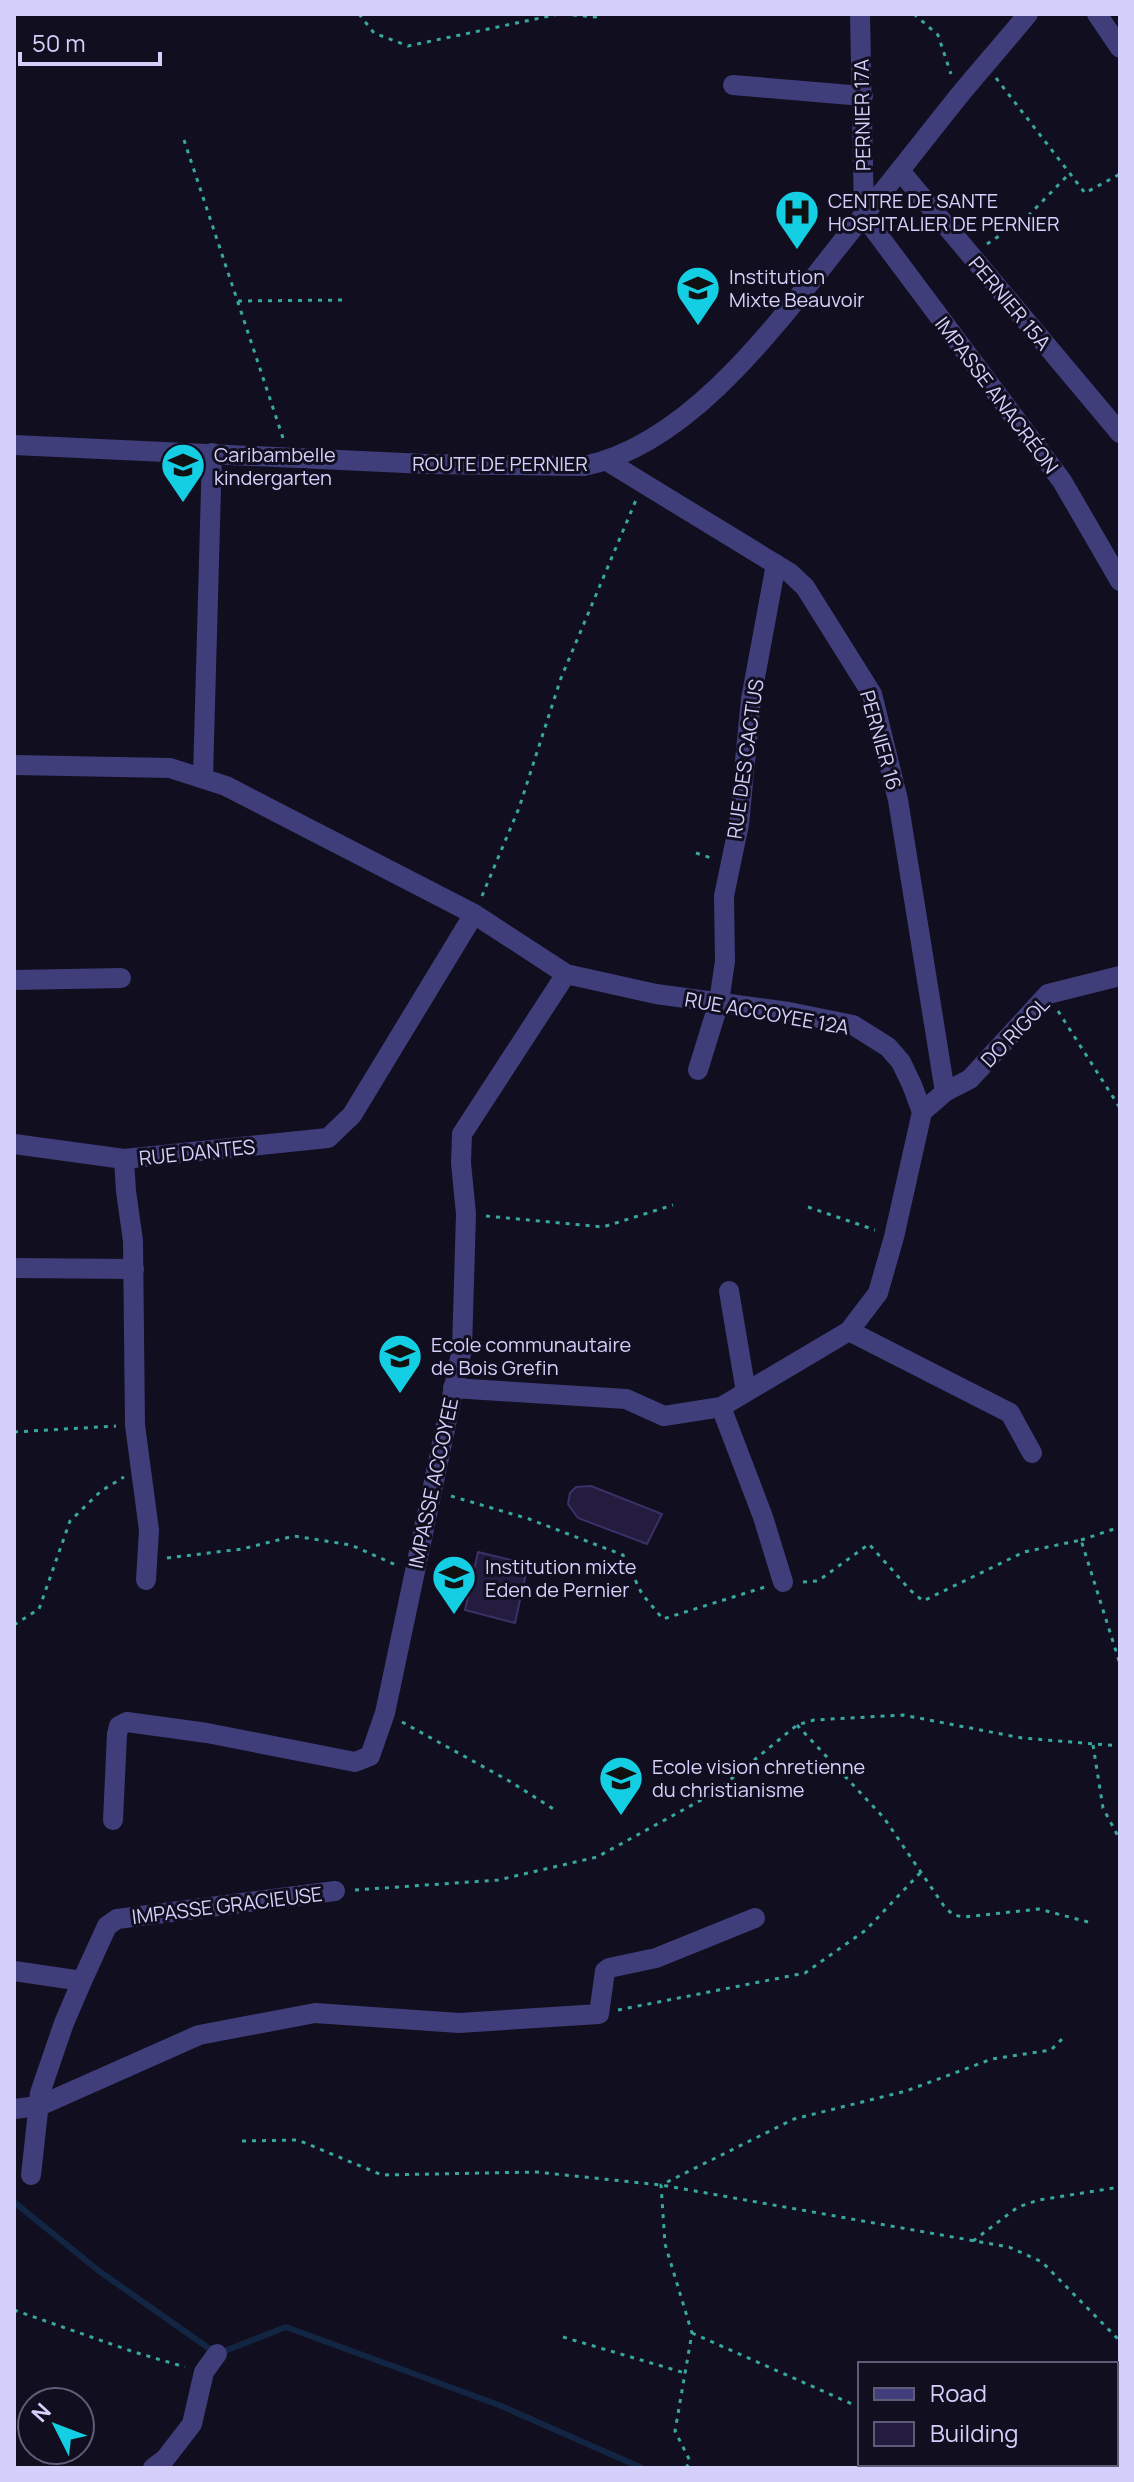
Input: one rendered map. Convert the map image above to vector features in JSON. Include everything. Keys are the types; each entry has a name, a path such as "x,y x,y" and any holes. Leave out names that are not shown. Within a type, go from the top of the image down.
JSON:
{"street":[{"name":"PERNIER 17A","path":"860,14 864,216"},
{"name":"ROUTE DE PERNIER","path":"14,445 458,464 584,466 633,451 667,430 723,382 805,289 1028,14"},
{"path":"1097,14 1120,48"},
{"path":"733,85 863,96"},
{"name":"PERNIER 15A","path":"901,172 1120,433"},
{"name":"IMPASSE ANACRÉON","path":"864,216 1062,481 1120,581"},
{"path":"203,777 212,453"},
{"name":"PERNIER 16","path":"607,461 776,564 805,587 872,694 898,800 945,1092"},
{"name":"RUE DES CACTUS","path":"698,1070 719,1002 725,961 724,896 739,824 751,699 776,564"},
{"name":"RUE ACCOYEE 12A","path":"14,765 144,766 170,768 203,777 474,914 566,974 656,994 789,1012 853,1025 888,1047 901,1062 922,1112"},
{"name":"RUE DANTES","path":"146,1580 149,1530 135,1425 134,1269 124,1159 328,1138 352,1115 474,914"},
{"name":"IMPASSE ACCOYEE","path":"113,1820 119,1726 127,1722 207,1733 355,1762 370,1756 385,1713 462,1349 466,1214 461,1163 462,1134 566,974"},
{"path":"14,980 121,978"},
{"name":"DO RIGOL","path":"922,1112 945,1092 970,1079 1048,994 1117,982"},
{"path":"453,1388 626,1399 664,1416 721,1407 849,1331 878,1293 922,1112"},
{"path":"14,1144 124,1159"},
{"path":"14,1268 134,1269"},
{"path":"729,1291 746,1392"},
{"path":"849,1331 1010,1413 1032,1453"},
{"path":"721,1407 763,1517 783,1582"},
{"name":"IMPASSE GRACIEUSE","path":"82,1981 107,1926 117,1919 335,1891"},
{"path":"14,2109 39,2106 199,2035 315,2013 459,2023 599,2014 605,1971 609,1968 656,1958 755,1918"},
{"path":"14,1971 82,1981 40,2093 31,2175"},
{"path":"153,2468 165,2459 192,2424 204,2372 217,2354"}],"path":[{"path":"359,14 374,33 408,46 525,23 541,17 561,14 595,17 603,14"},
{"path":"914,14 938,35 959,96"},
{"path":"986,66 1085,193 1120,174"},
{"path":"184,140 289,457"},
{"path":"970,255 1027,217 1069,173"},
{"path":"238,301 346,300"},
{"path":"474,914 519,808 561,678 643,482"},
{"path":"1048,994 1120,1108"},
{"path":"466,1214 603,1227 673,1205"},
{"path":"808,1207 894,1237"},
{"path":"14,1432 135,1425"},
{"path":"14,1625 39,1609 70,1521 101,1491 141,1467"},
{"path":"432,1491 529,1519 623,1555 642,1594 663,1619 783,1582 818,1581 869,1544 923,1601 1024,1552 1081,1540 1120,1527"},
{"path":"148,1557 162,1559 242,1549 294,1536 351,1545 415,1571"},
{"path":"1081,1540 1120,1664"},
{"path":"385,1713 511,1782 555,1810"},
{"path":"335,1891 498,1880 597,1857 714,1793 797,1725 814,1720 903,1715 1022,1738 1120,1746"},
{"path":"797,1725 884,1818 953,1915 964,1917 1039,1909 1088,1922"},
{"path":"1093,1745 1103,1808 1120,1840"},
{"path":"599,2014 805,1973 866,1930 921,1872"},
{"path":"661,2185 794,2119 906,2091 992,2059 1051,2050 1066,2035"},
{"path":"242,2141 298,2140 382,2175 536,2172 661,2185 1009,2247 1042,2262 1120,2341"},
{"path":"661,2185 665,2244 692,2333 675,2431 690,2461 686,2468"},
{"path":"972,2241 1018,2207 1039,2200 1120,2187"},
{"path":"14,2310 134,2352 204,2372"},
{"path":"692,2333 852,2404"},
{"path":"563,2337 685,2373"}],"building":[{"path":"591,1486 662,1514 647,1544 578,1518 568,1504 570,1493 576,1487"},
{"path":"478,1552 528,1564 515,1623 465,1610"}],"waterway":[{"path":"14,2202 99,2271 217,2354 286,2327 499,2405 642,2468"}],"place":[{"name":"CENTRE DE SANTE HOSPITALIER DE PERNIER","path":"797,251"},
{"name":"Institution Mixte Beauvoir","path":"698,327"},
{"name":"Caribambelle kindergarten","path":"183,504"},
{"name":"Ecole communautaire de Bois Grefin","path":"400,1395"},
{"name":"Institution mixte Eden de Pernier","path":"454,1616"},
{"name":"Ecole vision chretienne du christianisme","path":"621,1817"}]}
